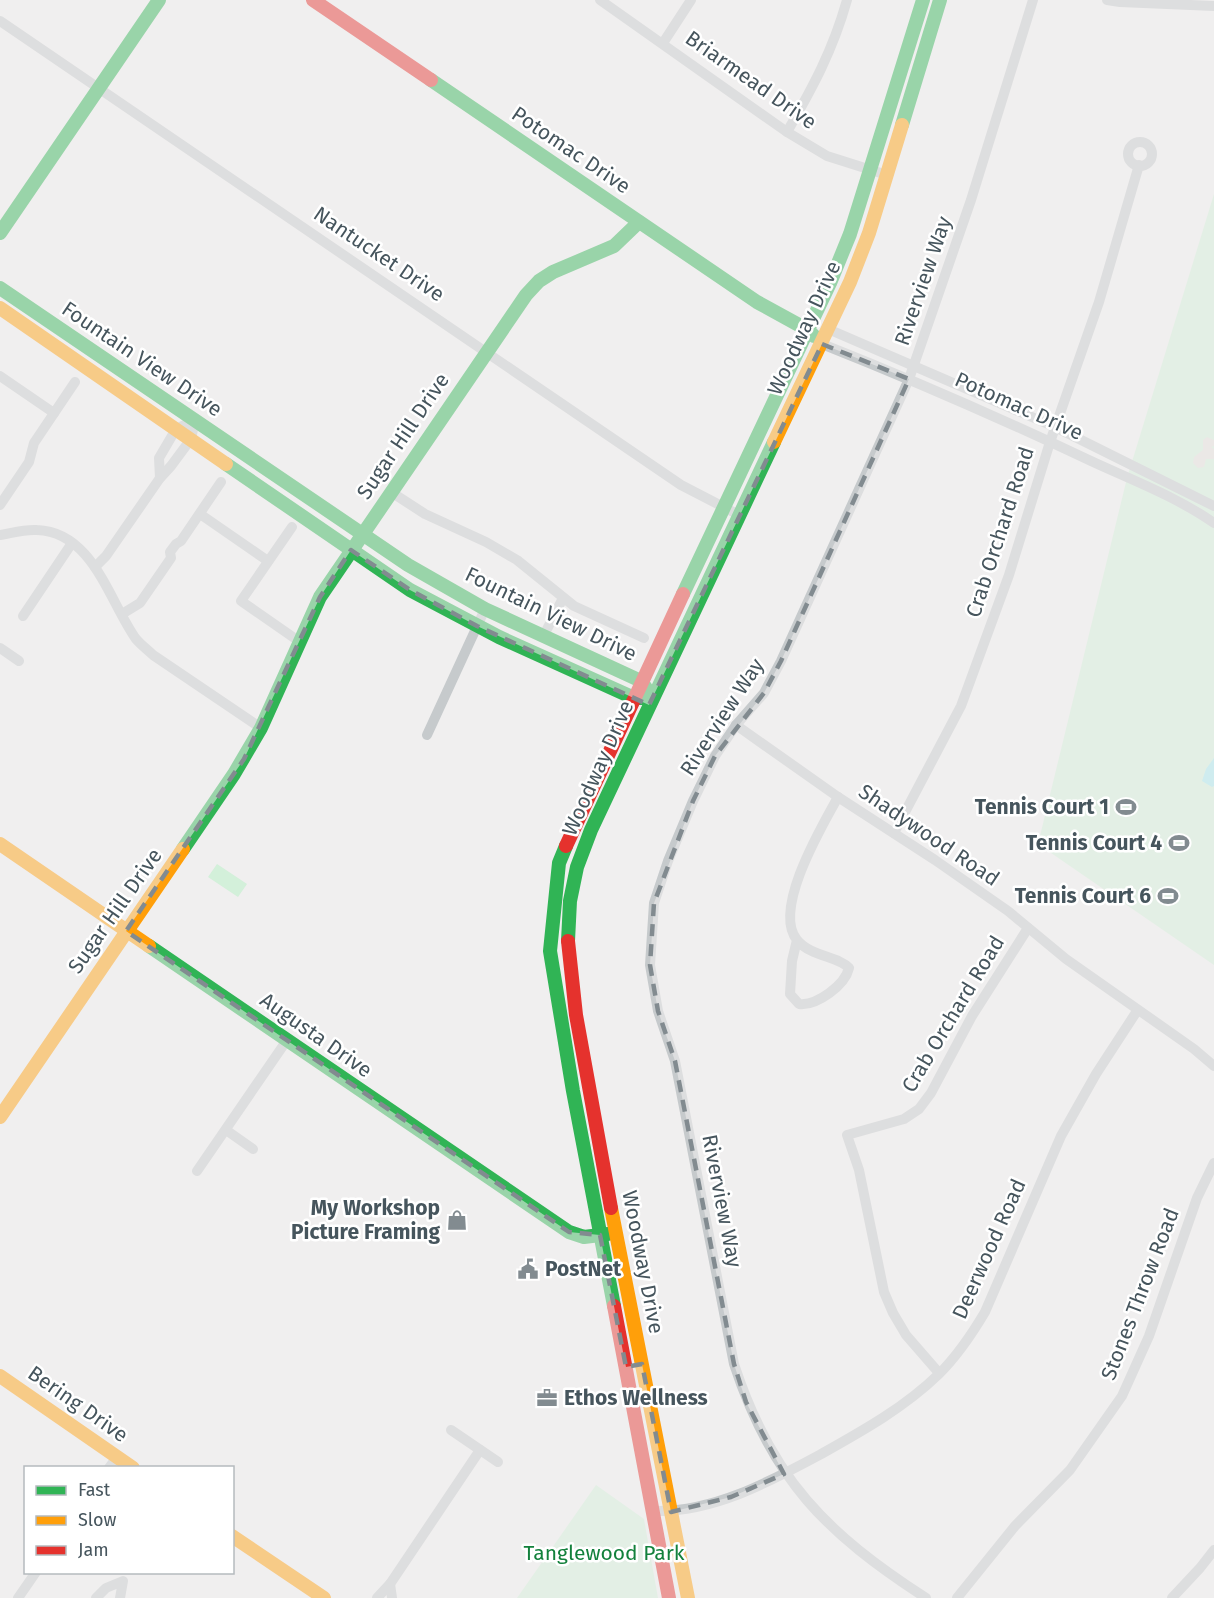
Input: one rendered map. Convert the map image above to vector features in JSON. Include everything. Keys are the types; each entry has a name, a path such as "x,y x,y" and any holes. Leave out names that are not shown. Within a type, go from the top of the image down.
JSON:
{"main road":[{"path":"0,233 159,0"},
{"name":"Potomac Drive","path":"313,0 757,302 808,330 822,344"},
{"name":"Woodway Drive","path":"669,1598 573,1091 550,951 559,863 641,681 808,330 850,234 923,0"},
{"name":"Woodway Drive","path":"688,1598 590,1089 567,950 570,901 577,867 591,830 822,344 869,233 940,0"},
{"name":"Sugar Hill Drive","path":"0,1117 234,774 261,728 320,597 486,351 538,281 564,266 614,246 639,222"},
{"name":"Fountain View Drive","path":"0,288 71,334 408,565 485,609 641,681 652,698"},
{"name":"Fountain View Drive","path":"0,308 410,590 477,626 634,698 652,698"},
{"name":"Potomac Drive","path":"808,330 828,329"},
{"path":"576,822 591,830"},
{"name":"Augusta Drive","path":"0,844 569,1232 585,1237 616,1233"},
{"path":"573,1091 590,1089"},
{"path":"626,1367 642,1364"},
{"name":"Bering Drive","path":"0,1376 113,1462 129,1466"},
{"path":"234,1537 324,1598"}],"street":[{"name":"Briarmead Drive","path":"600,0 787,132 827,156 887,175"},
{"path":"663,43 691,0"},
{"path":"787,132 822,69 837,36 847,0"},
{"name":"Riverview Way","path":"926,1598 892,1576 835,1531 811,1507 784,1474 746,1402 734,1365 675,1061 658,1011 651,965 654,903 668,861 697,792 715,756 736,725 764,693 781,661 909,379 971,200 1033,0"},
{"path":"1107,0 1214,6"},
{"name":"Nantucket Drive","path":"0,21 681,485 739,515"},
{"name":"Crab Orchard Road","path":"894,833 961,706 1009,575 1050,441 1109,271 1139,165"},
{"name":"Potomac Drive","path":"828,329 1055,427 1214,506"},
{"name":"Potomac Drive","path":"822,344 909,379 1050,441 1156,491 1202,514 1214,523"},
{"path":"0,376 54,413"},
{"path":"0,505 29,462 34,443 75,382"},
{"path":"160,478 159,458 176,429 195,420"},
{"path":"95,567 191,439 195,420"},
{"path":"122,614 140,603 171,558 170,552 181,541 221,482"},
{"path":"391,492 430,517 486,542 517,560 563,598 586,613 644,638"},
{"path":"200,514 268,561"},
{"path":"291,527 241,601 300,642"},
{"path":"0,535 36,530 52,532 72,543 84,552 95,567 137,640 153,654 261,728"},
{"path":"23,616 72,543"},
{"path":"544,635 563,598"},
{"path":"427,735 485,609"},
{"path":"0,648 19,661"},
{"name":"Shadywood Road","path":"736,725 838,797 1008,910 1066,959 1214,1065"},
{"path":"797,940 792,961 790,994 799,1004 812,1004 841,982 849,968 844,963 819,955 797,940 791,929 790,905 813,843 838,797"},
{"name":"Crab Orchard Road","path":"939,1373 906,1335 884,1292 859,1170 847,1135 904,1119 919,1109 931,1093 972,1016 1028,928"},
{"name":"Deerwood Road","path":"653,1511 671,1512 731,1497 784,1474 862,1431 902,1405 939,1373 970,1337 985,1312 1061,1136 1096,1074 1137,1011"},
{"path":"197,1171 287,1040"},
{"path":"226,1130 254,1149"},
{"name":"Stones Throw Road","path":"957,1598 1015,1526 1070,1470 1122,1396 1149,1336 1197,1198 1214,1163"},
{"path":"451,1430 498,1462"},
{"path":"377,1598 390,1584 480,1450"},
{"path":"1172,1598 1214,1550"},
{"path":"18,1598 35,1574"},
{"path":"96,1598 106,1588 126,1577"},
{"path":"120,1598 126,1577"},
{"path":"390,1584 392,1598"}],"highlighted area":[{"path":"822,344 909,379 781,661 764,693 715,756 693,801 654,903 650,965 658,1011 675,1061 734,1364 746,1402 784,1474 731,1497 671,1512 642,1364 626,1367 600,1235 569,1232 126,931 244,759 320,597 351,550 410,590 477,626 649,705"}],"green space":[{"path":"1214,194 1214,965 1038,844 1127,478"},
{"path":"217,864 247,884 238,897 208,877"},
{"name":"Tanglewood Park","path":"596,1485 644,1519 658,1598 517,1598"}],"sand":[{"path":"1207,437 1214,440 1214,446 1211,447 1214,449 1214,459 1206,459 1204,467 1198,468 1193,463 1194,457 1203,450 1203,440"}],"water":[{"path":"1214,758 1214,786 1212,787 1202,781 1206,769"}],"traffic: fast":[{"path":"0,233 159,0"},
{"path":"683,594 830,283 850,234 923,0"},
{"path":"902,125 940,0"},
{"path":"431,80 757,302 808,330 814,336"},
{"path":"183,849 234,774 261,728 320,597 526,295 539,281 553,272 614,246 639,222"},
{"path":"0,288 408,565 485,609 641,681 646,688"},
{"path":"568,941 570,901 577,867 591,830 774,442"},
{"path":"226,464 410,590 499,637 634,698 644,698"},
{"path":"566,846 559,863 550,951 573,1091 614,1306"},
{"path":"149,946 569,1232 584,1237 608,1234"}],"traffic: slow":[{"path":"774,442 850,282 869,233 902,125"},
{"path":"0,308 226,464"},
{"path":"0,844 149,946"},
{"path":"0,1117 183,849"},
{"path":"611,1208 688,1598"},
{"path":"0,1376 130,1466"},
{"path":"234,1537 324,1598"}],"traffic: jam":[{"path":"313,0 431,80"},
{"path":"566,846 683,594"},
{"path":"568,941 576,1015 611,1208"},
{"path":"614,1306 669,1598"}],"place":[{"name":"Tennis Court 1","path":"1126,807"},
{"name":"Tennis Court 4","path":"1179,843"},
{"name":"Tennis Court 6","path":"1168,896"},
{"name":"My Workshop Picture Framing","path":"457,1220"},
{"name":"PostNet","path":"528,1269"},
{"name":"Ethos Wellness","path":"547,1398"}]}
